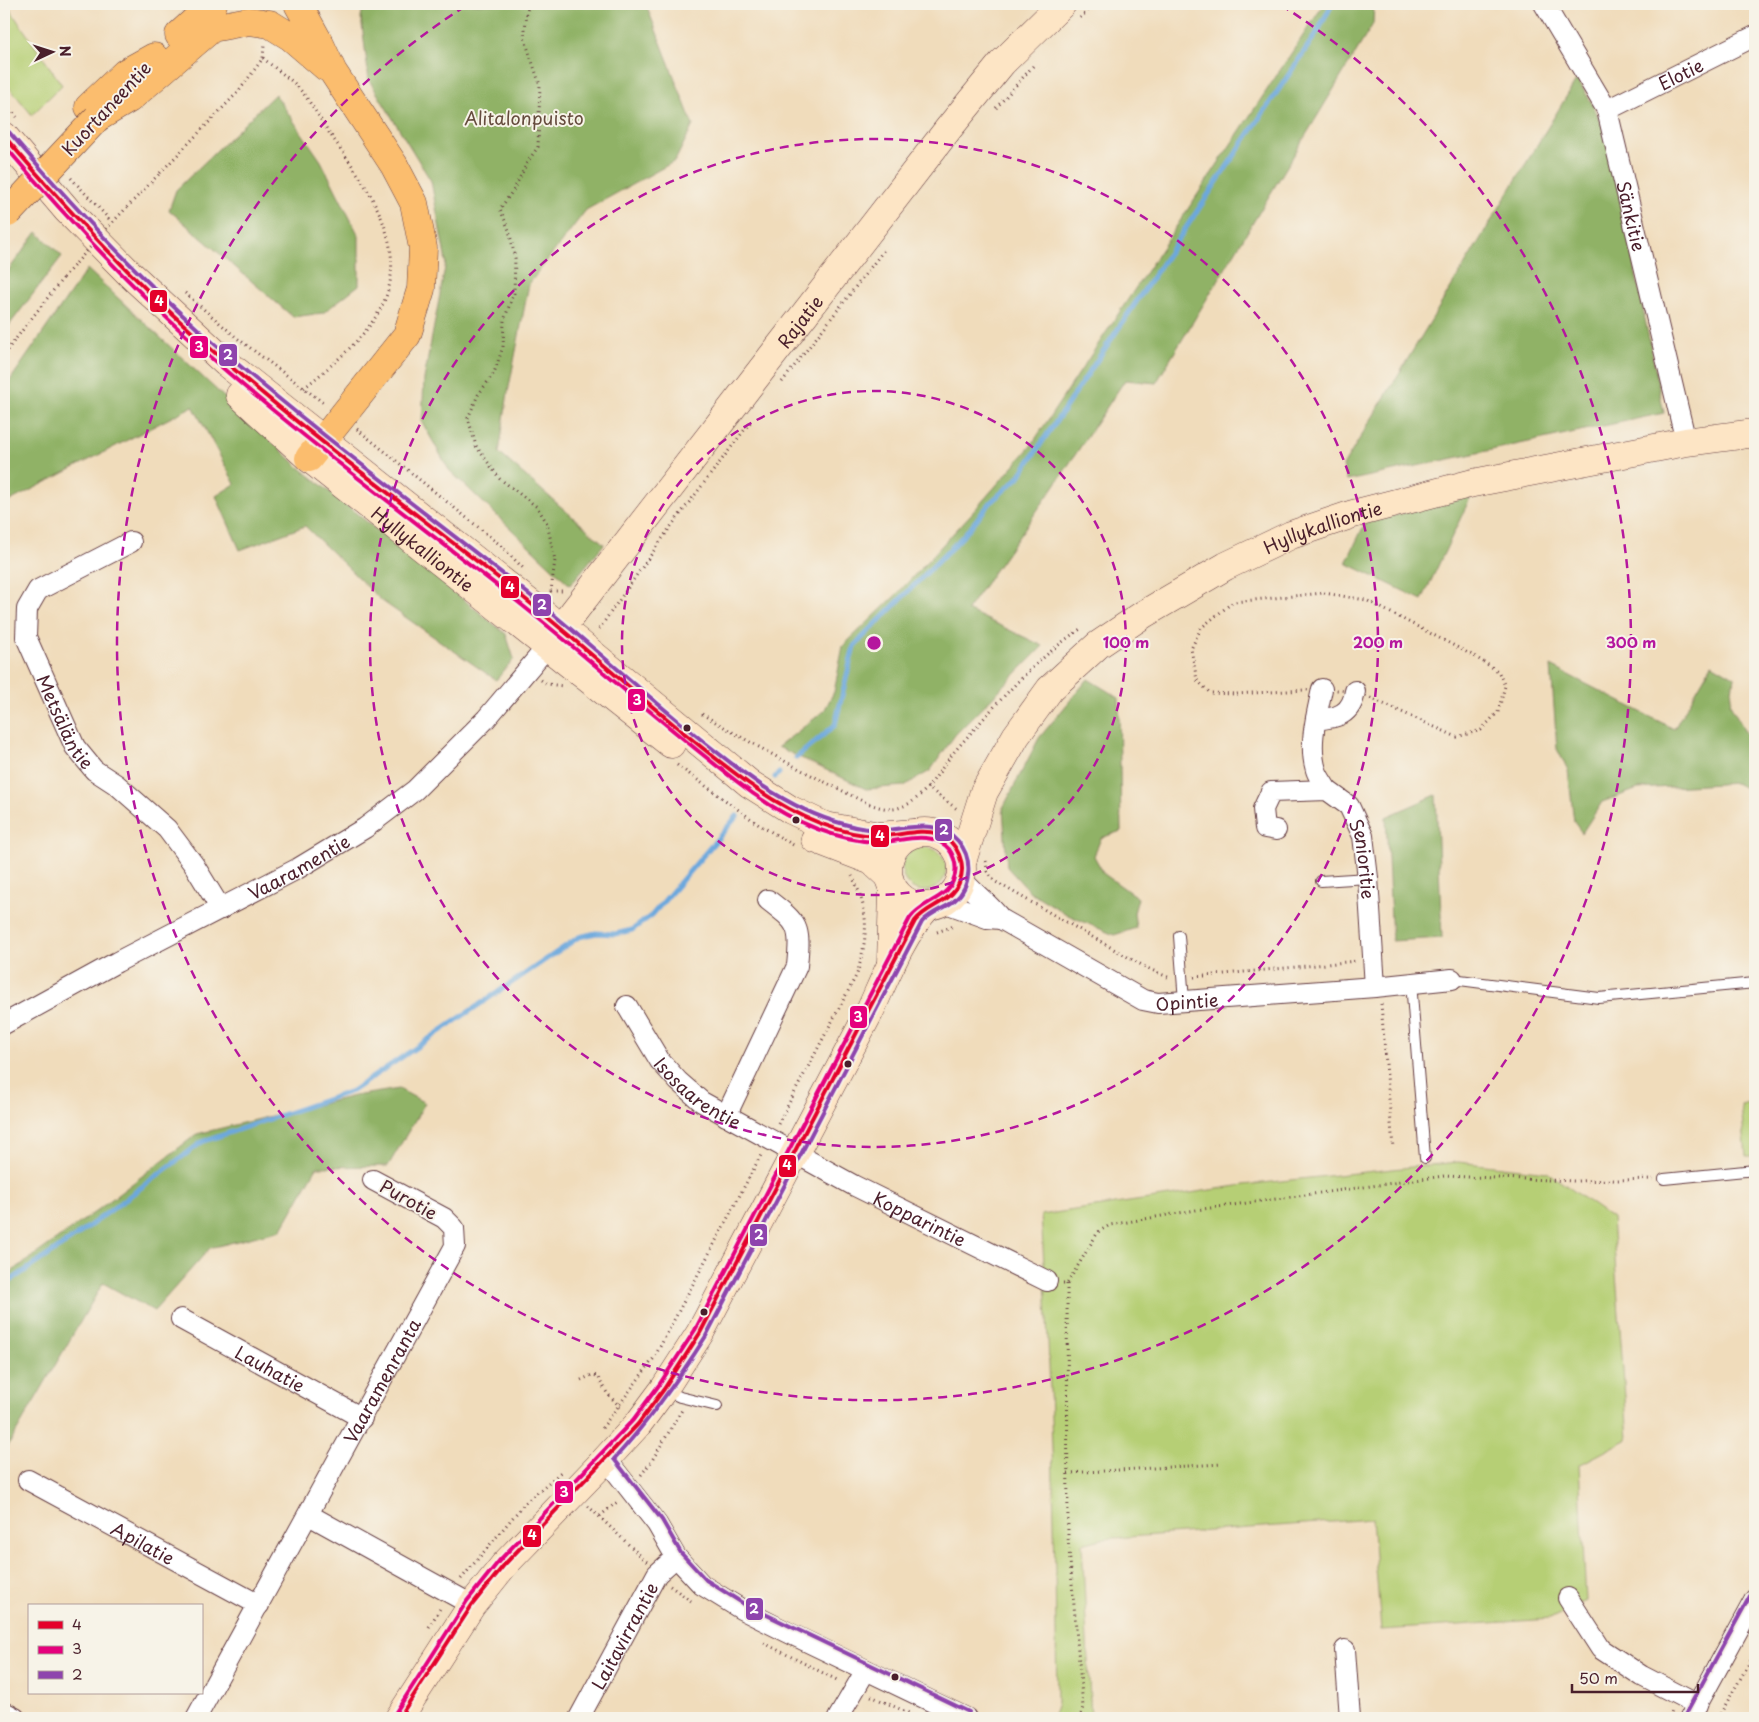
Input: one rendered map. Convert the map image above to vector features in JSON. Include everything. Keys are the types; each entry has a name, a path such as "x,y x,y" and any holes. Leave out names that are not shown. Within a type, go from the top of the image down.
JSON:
{"highway":[{"name":"Kuortaneentie","path":"5,209 93,112 212,4"},
{"path":"298,4 333,72 402,180 414,204 423,248 421,288 407,335 316,449"},
{"path":"93,112 129,99 212,28 249,21 270,24 291,37 333,72"}],"main road":[{"name":"Rajatie","path":"554,637 949,128 1002,63 1068,13"},
{"name":"Hyllykalliontie","path":"12,129 66,210 131,275 316,449"},
{"name":"Hyllykalliontie","path":"4,160 119,283 316,449 554,637 750,784 791,810 825,826 866,835 895,836 922,832 942,826 984,792"},
{"name":"Hyllykalliontie","path":"970,864 984,792 1016,736 1050,689 1098,645 1144,614 1226,566 1291,535 1353,514 1473,483 1686,442 1755,433"},
{"name":"Hyllykalliontie","path":"554,637 676,748 791,827 872,861 890,882"},
{"path":"399,1718 472,1606 504,1565 606,1459 629,1416 664,1390 700,1332 870,1011 891,964 917,919 935,904 955,892 970,864 944,836 922,832 902,839 892,849 888,862 891,964"},
{"path":"890,882 902,899 914,905 935,904"}],"street":[{"name":"Sänkitie","path":"1544,4 1607,110 1686,442"},
{"name":"Elotie","path":"1607,110 1755,36"},
{"name":"Metsäläntie","path":"131,542 38,590 27,609 26,638 75,747 94,770 117,785 167,829 194,865 221,909"},
{"name":"Vaaramentie","path":"4,1024 117,962 297,869 356,833 415,790 486,719 554,637"},
{"path":"1276,830 1265,828 1263,809 1271,792 1327,790 1316,772 1313,756 1316,719 1322,689"},
{"path":"1316,719 1331,719 1345,714 1354,701 1355,691"},
{"name":"Senioritie","path":"1327,790 1349,806 1363,836 1368,878 1375,987"},
{"name":"Opintie","path":"970,864 970,889 991,906 1001,919 1142,1000 1158,1003 1375,987 1452,979"},
{"path":"726,1116 797,966 800,942 794,920 768,900"},
{"path":"935,904 987,918 1001,919"},
{"name":"Isosaarentie","path":"627,1006 660,1061 678,1081 702,1102 794,1153"},
{"name":"Kopparintie","path":"794,1153 1047,1281"},
{"name":"Purotie","path":"373,1180 444,1218 454,1228 455,1246"},
{"name":"Vaaramenranta","path":"196,1718 455,1246"},
{"name":"Lauhatie","path":"181,1319 362,1418"},
{"path":"606,1459 657,1524 676,1557 702,1585 741,1609 966,1718"},
{"name":"Apilatie","path":"28,1480 259,1605"},
{"path":"309,1515 472,1606"},
{"name":"Laitavirrantie","path":"579,1718 657,1574 676,1557"},
{"path":"1568,1598 1601,1649 1694,1711 1755,1599"},
{"path":"1345,1650 1350,1718"},
{"path":"838,1718 866,1670"},
{"path":"4,1712 15,1718"}],"lane":[{"path":"1321,881 1368,878"},
{"path":"1179,936 1184,1001"},
{"path":"1452,979 1599,998 1755,983"},
{"path":"1412,982 1425,1158"},
{"path":"1664,1179 1755,1170"},
{"path":"664,1390 680,1397 717,1406"}],"path":[{"path":"528,4 524,37 540,85 538,147 528,160 514,189 500,209 509,230 515,258 514,293 504,320 503,348 494,373 478,394 468,418 476,446 500,479 537,507 547,523 556,560 551,591"},
{"path":"1068,13 1095,4"},
{"path":"4,354 63,278 109,226 239,91 263,58 264,38 270,24"},
{"path":"263,58 296,86 354,167 376,205 389,236 393,270 382,305 368,326 339,358 304,388"},
{"path":"992,113 1039,59"},
{"path":"4,101 12,129"},
{"path":"64,170 118,229"},
{"path":"779,386 886,248"},
{"path":"181,289 237,338 319,399"},
{"path":"599,629 669,529 758,413"},
{"path":"369,438 498,544 532,576"},
{"path":"545,586 558,596"},
{"path":"1324,593 1366,600 1472,654 1498,671 1505,686 1498,712 1481,730 1457,737 1431,728 1385,703 1355,691 1322,689 1236,694 1210,693 1197,680 1191,649 1201,628 1233,602 1324,593"},
{"path":"594,625 605,635"},
{"path":"698,712 764,751 876,807 894,809 912,802 927,787 960,811"},
{"path":"671,761 758,824 799,849"},
{"path":"598,1433 629,1416 654,1358 857,974 865,949 867,918 860,893 851,875 858,854"},
{"path":"970,864 987,871 994,882 1147,968 1169,978 1373,959"},
{"path":"1375,987 1381,1004 1394,1147"},
{"path":"1080,1718 1083,1706 1068,1538 1067,1284 1098,1232 1110,1225 1196,1210 1444,1176 1576,1181 1664,1179"},
{"path":"1047,1281 1067,1284"},
{"path":"581,1380 592,1375 597,1376 629,1416"},
{"path":"1068,1473 1221,1464"},
{"path":"557,1476 563,1470"},
{"path":"1718,1718 1755,1653"}],"green space":[{"path":"4,4 6,4 62,85 32,115 4,81"},
{"name":"Alitalonpuisto","path":"364,4 652,4 647,7 693,125 675,161 586,210 529,284 508,392 499,453 604,544 570,585 449,470 422,422 424,379 446,262 431,181 369,80 361,17"},
{"path":"1324,4 1374,4 1373,24 1156,383 1125,380 1053,488 967,610 1043,646 955,735 930,771 904,786 866,789 778,747 824,711 834,692 843,646 897,594 1030,447"},
{"path":"1577,79 1593,105 1603,127 1617,181 1664,413 1347,481 1343,466"},
{"path":"275,94 321,161 359,236 359,285 323,313 293,317 169,210 176,190"},
{"path":"37,232 62,256 4,332 4,276"},
{"path":"87,269 299,467 506,634 514,659 496,680 382,601 305,526 240,550 216,496 235,484 193,406 4,504 4,389"},
{"path":"1471,496 1422,600 1346,563 1365,523"},
{"path":"1712,664 1734,677 1730,704 1755,749 1755,793 1736,783 1638,789 1602,802 1582,833 1574,822 1568,770 1557,749 1551,666 1674,729"},
{"path":"1088,679 1119,698 1121,831 1101,838 1094,856 1104,874 1138,898 1134,913 1136,928 1114,935 1068,915 1029,891 1007,867 1003,808 1039,738"},
{"path":"1436,795 1442,938 1392,941 1386,817"},
{"path":"928,847 940,853 945,860 945,878 940,885 933,890 920,891 912,888 905,881 902,865 905,857 912,850"},
{"path":"399,1089 425,1103 388,1166 317,1167 281,1230 210,1248 154,1311 103,1283 4,1453 4,1277 95,1212 197,1134 354,1096"},
{"path":"1755,1101 1755,1156 1746,1156 1741,1105"},
{"path":"1458,1162 1547,1172 1612,1218 1628,1439 1579,1465 1586,1601 1551,1619 1381,1630 1372,1519 1101,1539 1082,1544 1091,1718 1052,1718 1057,1704 1054,1521 1048,1337 1041,1215 1244,1185"}],"waterway":[{"path":"796,758 835,725 854,646 962,537 992,501 1018,478 1318,31 1332,4"},
{"path":"775,777 779,773"},
{"path":"4,1285 76,1236 202,1142 352,1091 579,937 596,933 615,934 632,930 652,915 737,816"}],"transit line":[{"name":"2","path":"9,132 102,235 201,332 279,399 551,612 670,714 730,762 781,797 822,817 854,827 874,830 923,826 942,829 958,841 963,848 968,864 967,880 964,888 954,901 922,922 706,1336 663,1400 614,1459 662,1520 681,1553 706,1580 744,1604 969,1712"},
{"name":"4","path":"4,136 73,214 121,264 170,312 234,369 314,435 519,594 661,714 748,783 778,803 810,819 844,831 880,836 917,832 939,834 956,848 961,862 961,876 955,890 945,900 926,911 915,921 700,1333 664,1389 638,1424 504,1565 472,1605 399,1718"},
{"name":"3","path":"4,145 72,222 119,271 168,319 232,376 351,473 541,620 750,792 783,813 819,830 837,836 876,842 917,838 933,839 945,845 954,859 955,876 950,887 920,908 910,918 695,1330 659,1385 633,1420 499,1561 467,1601 394,1715"},
{"name":"2","path":"1685,1715 1750,1596"}]}
